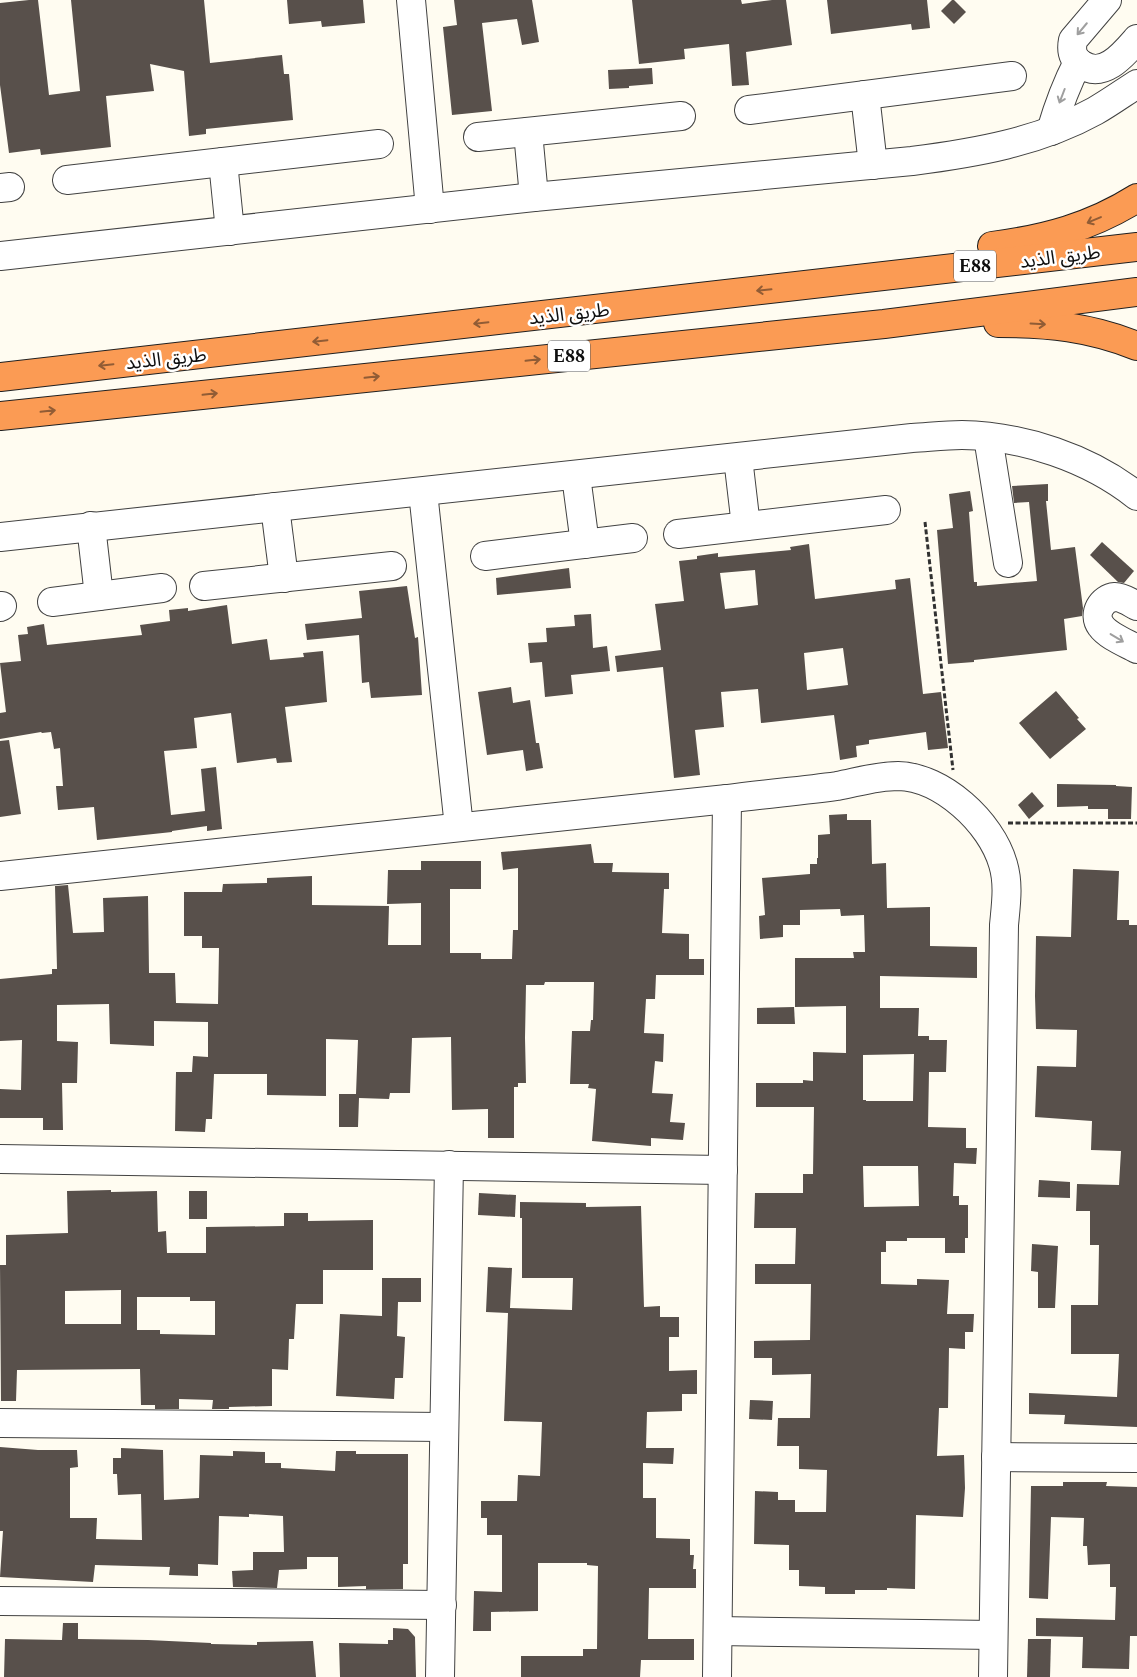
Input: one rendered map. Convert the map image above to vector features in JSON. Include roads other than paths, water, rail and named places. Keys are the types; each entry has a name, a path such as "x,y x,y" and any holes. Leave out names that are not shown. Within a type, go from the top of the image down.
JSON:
{"highway":[{"path":"813,285 840,275 894,260 1021,242 1070,231 1115,211 1137,198"},
{"name":"طريق الذيد","path":"0,377 1137,247"},
{"name":"E88","path":"0,416 884,324 1137,292"},
{"path":"884,324 1018,323 1066,326 1112,336 1137,346"}],"street":[{"path":"411,0 430,209"},
{"path":"1107,0 1073,40 1073,55 1078,62 1093,70 1102,69 1118,59 1137,39"},
{"path":"1051,131 1066,84 1078,62"},
{"path":"749,110 1012,76"},
{"path":"0,256 534,197 960,155 1006,145 1051,131 1094,111 1137,84"},
{"path":"865,95 873,165"},
{"path":"478,137 681,116"},
{"path":"528,132 534,197"},
{"path":"68,180 379,144"},
{"path":"223,162 230,231"},
{"path":"0,537 937,436 962,435 1017,442 1072,459 1099,471 1137,496"},
{"path":"988,437 1008,564"},
{"path":"738,458 746,526"},
{"path":"576,476 585,544"},
{"path":"423,492 459,827"},
{"path":"274,507 284,578"},
{"path":"678,534 886,510"},
{"path":"91,526 99,596"},
{"path":"485,556 633,538"},
{"path":"204,586 392,566"},
{"path":"52,602 162,588"},
{"path":"1137,606 1117,597 1107,599 1100,606 1097,615 1100,625 1106,632 1137,650"},
{"path":"0,876 838,786 898,776 928,783 966,812 998,848 1007,881 1004,925 993,1677"},
{"path":"717,1677 728,798"},
{"path":"0,1159 723,1170"},
{"path":"440,1677 449,1165"},
{"path":"0,1423 444,1427"},
{"path":"996,1458 1137,1458"},
{"path":"0,1601 442,1605"},
{"path":"718,1631 993,1634"}]}
